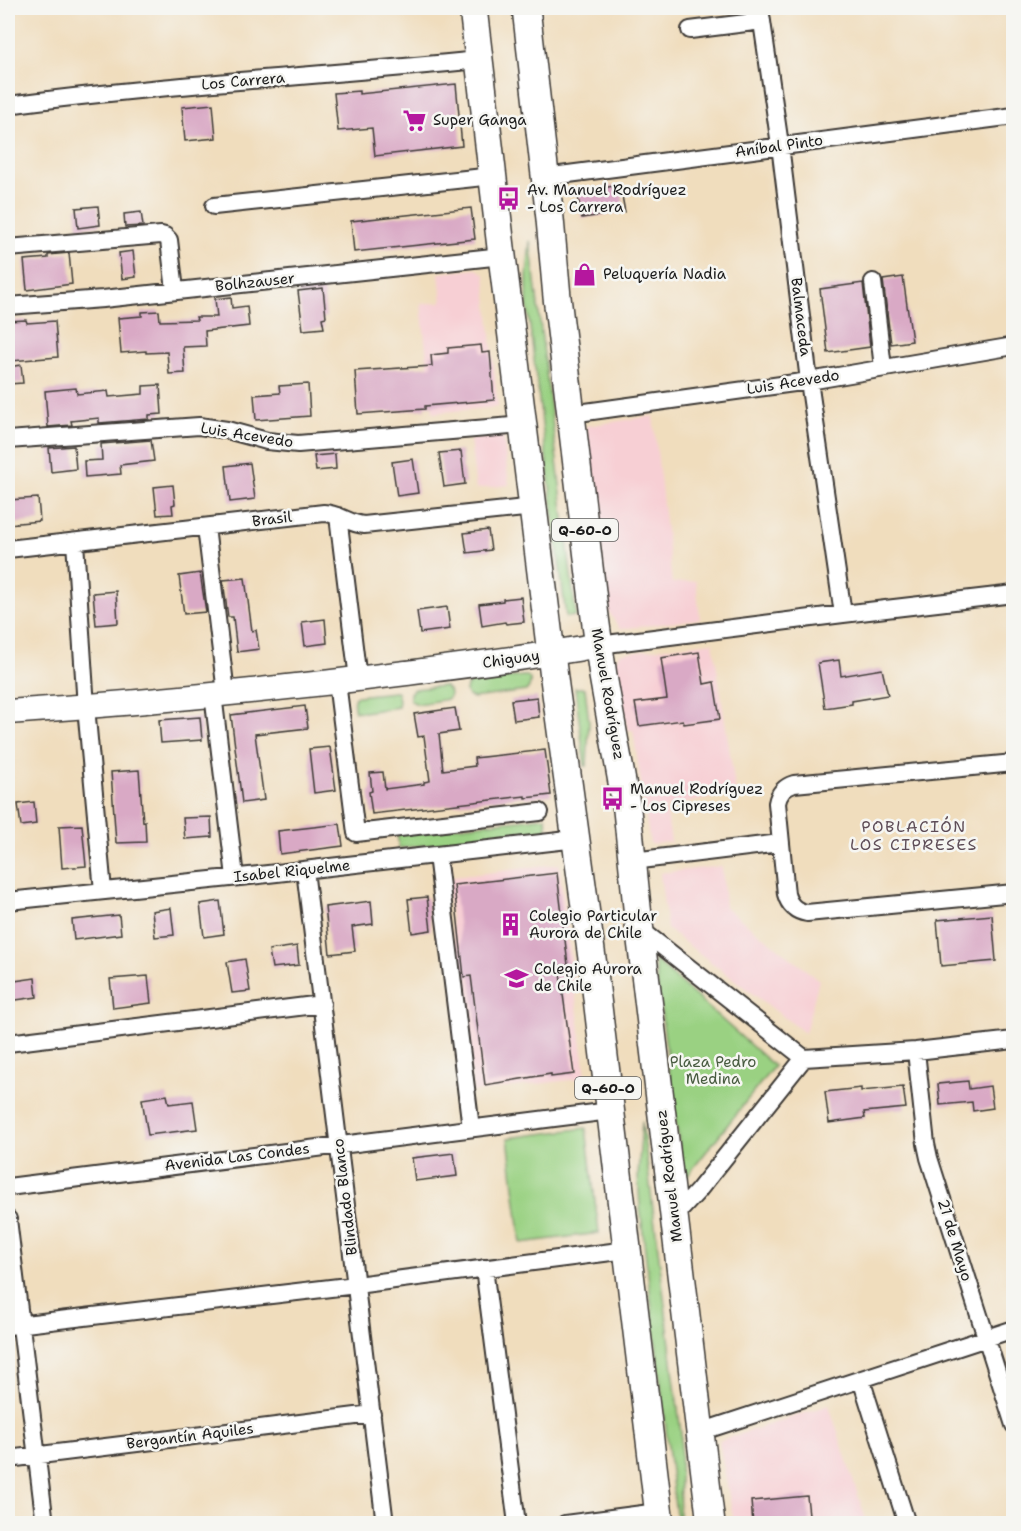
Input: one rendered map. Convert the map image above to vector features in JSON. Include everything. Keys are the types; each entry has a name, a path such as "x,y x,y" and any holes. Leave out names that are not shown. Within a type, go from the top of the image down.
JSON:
{"main road":[{"name":"Q-60-O","path":"473,8 659,1518"},
{"name":"Manuel Rodríguez","path":"526,8 599,645 627,810 711,1524"}],"street":[{"name":"Balmaceda","path":"690,30 761,14 809,381 843,614"},
{"name":"Los Carrera","path":"8,105 107,93 479,60"},
{"name":"Aníbal Pinto","path":"545,177 1014,116"},
{"path":"214,206 493,176"},
{"path":"8,248 165,236 169,240 175,290"},
{"name":"Bolhzauser","path":"8,306 103,299 502,256"},
{"path":"873,282 883,368"},
{"name":"Luis Acevedo","path":"571,414 809,381 1014,346"},
{"name":"Luis Acevedo","path":"8,440 200,426 227,430 267,441 298,444 523,425"},
{"name":"Brasil","path":"8,549 324,513 364,525 534,507"},
{"path":"338,516 356,833 540,812"},
{"path":"206,527 235,878"},
{"path":"75,542 86,707 103,891"},
{"name":"Chiguay","path":"8,712 86,707 348,680 599,645 1014,594"},
{"path":"1014,763 794,784 781,793 777,804 788,901 792,907 801,912 1014,894"},
{"name":"Isabel Riquelme","path":"8,901 577,839"},
{"path":"633,861 780,843"},
{"path":"437,855 471,1128"},
{"name":"Blindado Blanco","path":"305,870 385,1524"},
{"path":"640,929 804,1058 916,1051 1014,1040"},
{"path":"8,1043 322,1004"},
{"name":"21 de Mayo","path":"916,1051 926,1144 933,1173 1014,1425"},
{"path":"674,1217 698,1191 804,1058"},
{"name":"Avenida Las Condes","path":"8,1187 610,1111"},
{"path":"8,1219 14,1326 45,1524"},
{"path":"14,1326 627,1250"},
{"path":"484,1268 517,1524"},
{"path":"700,1432 1014,1329"},
{"path":"861,1379 907,1524"},
{"name":"Bergantín Aquiles","path":"8,1459 372,1414"},
{"path":"565,1524 659,1518"}],"shaded area":[{"path":"477,269 485,275 498,407 433,413 421,304 442,302 439,273"},
{"path":"653,416 672,583 696,581 700,619 620,629 609,612 586,426"},
{"path":"503,435 509,485 476,489 470,439"},
{"path":"713,642 736,793 666,807 671,842 650,844 633,730 627,730 622,696 616,698 612,664 621,653"},
{"name":"Colegio Aurora de Chile","path":"559,864 586,1078 473,1092 446,878"},
{"path":"722,866 725,907 819,980 805,1033 667,929 660,873"},
{"path":"829,1405 867,1523 734,1523 719,1441"}],"green space":[{"path":"530,240 576,616 566,617 527,303"},
{"path":"522,676 530,679 530,686 526,691 473,698 466,692 467,686 471,683"},
{"path":"444,686 449,690 448,699 418,704 410,700 410,693 414,689"},
{"path":"575,688 585,688 589,722 587,766 585,766"},
{"path":"397,692 398,707 364,712 355,711 353,702 357,696"},
{"path":"546,817 547,832 399,848 397,833"},
{"name":"Plaza Pedro Medina","path":"654,959 774,1066 684,1180"},
{"path":"642,1121 681,1433 679,1523 677,1523 640,1207 638,1176"},
{"path":"586,1128 599,1233 521,1243 508,1138"}],"building":[{"name":"Super Ganga","path":"456,84 462,146 375,156 372,128 338,131 334,93 359,91 359,94"},
{"path":"213,104 216,138 185,141 182,107"},
{"path":"620,185 625,212 582,218 577,192"},
{"path":"98,206 100,225 78,228 76,208"},
{"path":"471,208 475,239 354,252 351,221"},
{"path":"141,212 143,226 125,227 124,214"},
{"path":"133,251 136,277 122,279 119,253"},
{"path":"69,253 72,284 27,290 24,260"},
{"path":"903,277 912,341 891,344 883,280"},
{"path":"863,283 870,347 828,353 820,289"},
{"path":"323,288 326,317 322,318 324,328 303,330 298,291"},
{"path":"231,297 232,308 247,306 249,326 205,331 206,346 183,347 185,373 169,374 167,352 121,353 118,318 142,316 142,312 159,311 160,321 217,317 215,299"},
{"path":"26,320 27,323 55,321 58,357 11,361 8,321"},
{"path":"481,345 482,353 490,352 494,400 425,406 425,409 358,414 355,371 432,366 431,355 448,353 448,348"},
{"path":"21,365 23,383 8,384 8,367"},
{"path":"308,384 310,416 256,420 254,395 280,393 279,386"},
{"path":"160,385 162,414 149,415 149,419 99,423 99,418 71,421 72,425 48,427 45,391 76,388 77,394 108,391 109,397 143,394 143,386"},
{"path":"151,440 154,461 120,465 121,474 85,477 84,461 102,460 101,444"},
{"path":"74,446 76,469 51,472 49,448"},
{"path":"461,451 465,484 444,487 439,453"},
{"path":"335,454 336,469 316,471 314,456"},
{"path":"413,459 418,493 397,496 392,462"},
{"path":"250,463 255,499 230,502 226,466"},
{"path":"173,485 175,504 172,505 173,514 157,515 154,487"},
{"path":"38,498 40,521 8,524 8,500"},
{"path":"488,530 491,550 467,553 464,533"},
{"path":"200,573 206,612 184,614 179,576"},
{"path":"245,578 252,631 256,630 259,649 237,652 233,617 228,617 223,580"},
{"path":"116,591 118,623 96,625 93,593"},
{"path":"521,597 524,622 506,624 505,622 482,626 479,604"},
{"path":"447,607 450,629 420,633 417,611"},
{"path":"325,619 327,643 305,646 302,622"},
{"path":"699,652 704,684 714,682 720,719 684,724 683,720 639,726 635,703 667,699 661,658"},
{"path":"839,660 841,676 882,669 888,695 825,708 818,663"},
{"path":"537,697 539,717 514,720 511,700"},
{"path":"305,706 308,728 255,734 264,800 242,803 231,715"},
{"path":"455,708 459,731 439,734 443,770 475,766 474,758 545,750 551,795 372,814 369,792 372,791 370,773 383,772 385,789 424,784 430,781 424,736 418,737 414,714"},
{"path":"200,717 202,740 161,743 159,720"},
{"path":"330,747 336,790 314,793 309,749"},
{"path":"139,770 146,842 116,843 111,772"},
{"path":"34,802 36,824 21,826 18,804"},
{"path":"211,817 212,837 185,839 183,818"},
{"path":"340,824 343,846 280,854 278,831"},
{"path":"82,825 86,866 62,868 59,826"},
{"name":"Colegio Aurora de Chile","path":"557,873 568,965 559,966 574,1074 551,1077 551,1074 485,1085 471,976 464,977 454,885"},
{"path":"427,897 431,930 412,933 408,899"},
{"path":"220,901 224,934 204,937 200,904"},
{"path":"371,901 373,924 352,927 355,951 330,954 325,907"},
{"path":"171,908 174,935 155,937 152,911"},
{"path":"119,915 121,934 74,940 72,920"},
{"path":"992,915 996,961 941,966 937,920"},
{"path":"297,946 299,965 272,968 269,950"},
{"path":"245,959 250,991 232,993 227,962"},
{"path":"148,976 151,1003 113,1008 110,979"},
{"path":"35,978 37,997 9,1001 8,982"},
{"path":"968,1081 969,1089 990,1086 993,1108 973,1111 972,1102 940,1105 938,1084"},
{"path":"903,1087 906,1108 864,1112 865,1118 829,1123 825,1092"},
{"path":"167,1095 169,1104 193,1101 197,1129 148,1135 142,1099"},
{"path":"454,1153 457,1176 415,1181 412,1158"},
{"path":"807,1496 810,1524 753,1524 751,1501"}],"place":[{"name":"Super Ganga","path":"415,120"},
{"name":"Av. Manuel Rodríguez - Los Carrera","path":"509,199"},
{"name":"Peluquería Nadia","path":"585,274"},
{"name":"Manuel Rodríguez - Los Cipreses","path":"612,798"},
{"name":"Colegio Particular Aurora de Chile","path":"511,925"},
{"name":"Colegio Aurora de Chile","path":"516,978"}],"district":[{"name":"POBLACIÓN LOS CIPRESES","path":"914,835"}]}
